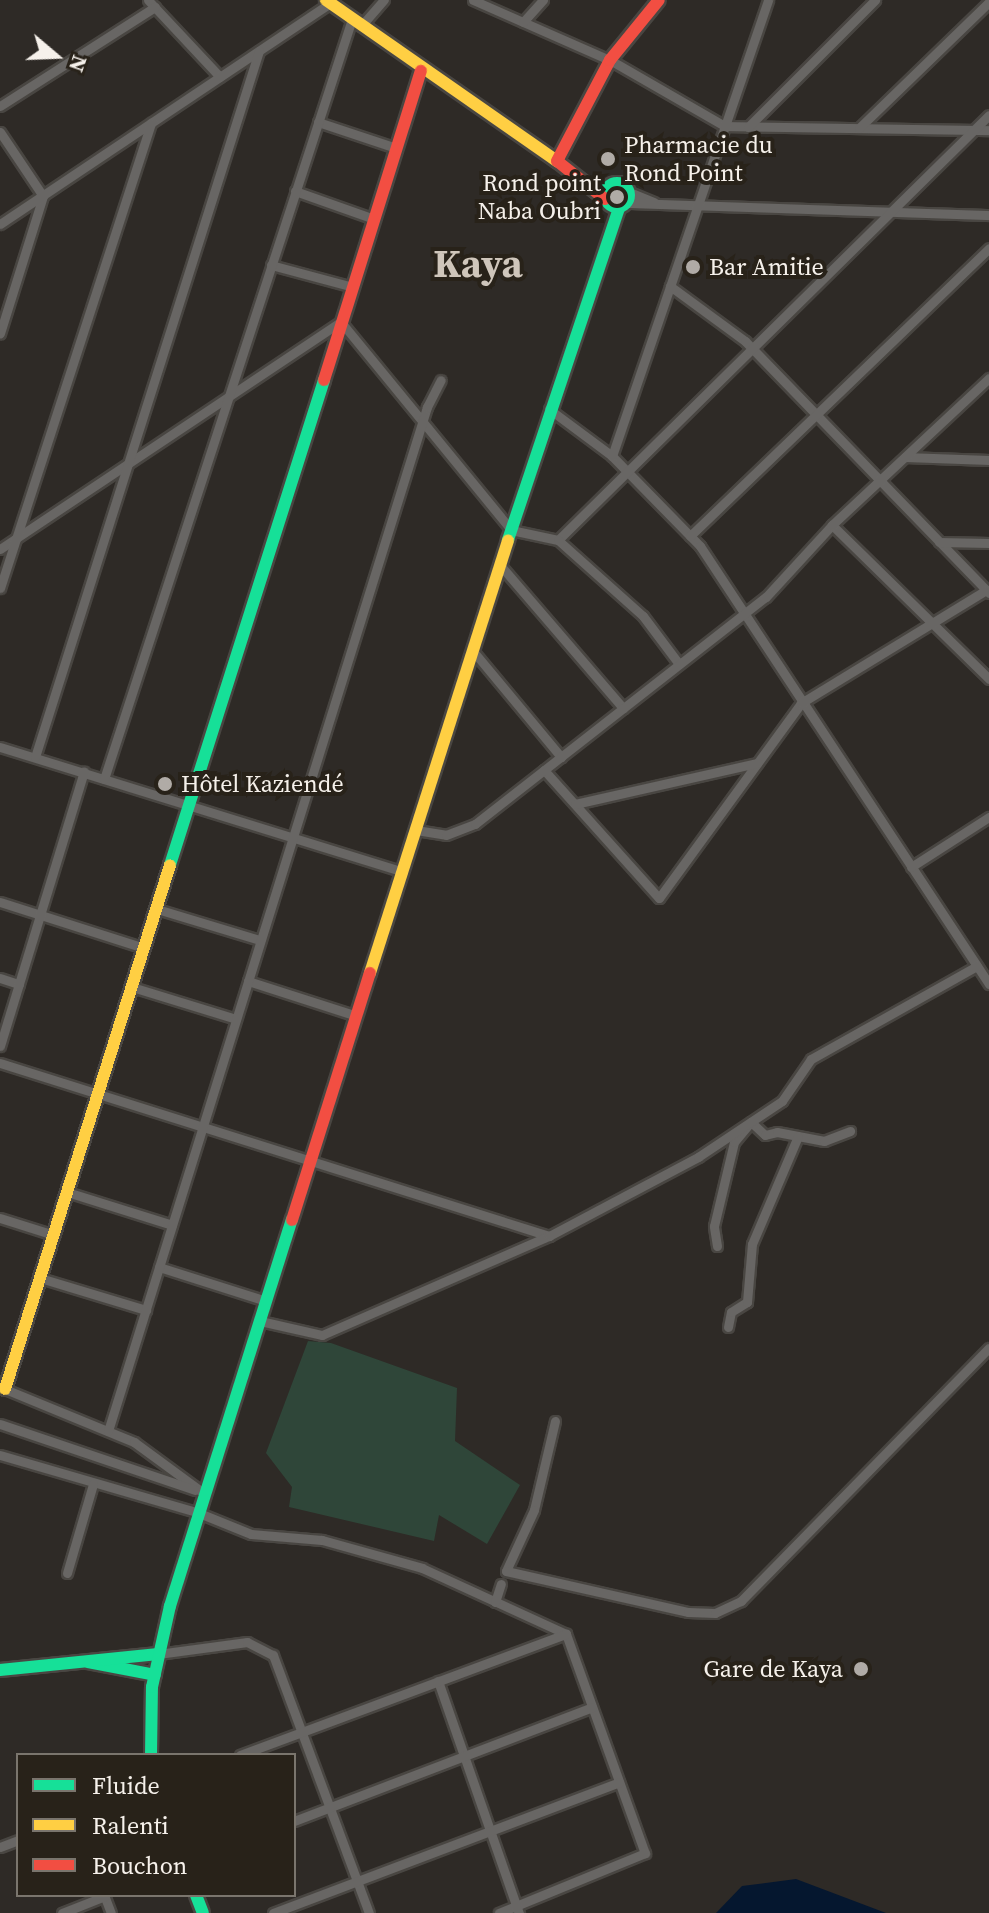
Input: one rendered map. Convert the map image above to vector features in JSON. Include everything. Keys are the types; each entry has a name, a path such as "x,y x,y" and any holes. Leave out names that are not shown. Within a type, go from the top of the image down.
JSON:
{"main road":[{"path":"557,161 610,60 659,0"},
{"path":"151,1753 158,1654 204,1493 616,198 421,71 328,2"},
{"path":"2,1388 54,1235 421,71"},
{"path":"0,1670 158,1654"},
{"path":"81,1661 155,1675"}],"street":[{"path":"104,779 318,122 356,23 384,0"},
{"path":"473,0 610,60 725,126 989,130"},
{"path":"523,22 543,0"},
{"path":"612,456 768,0"},
{"path":"748,127 875,0"},
{"path":"0,224 328,2"},
{"path":"859,128 989,2"},
{"path":"0,106 152,4 220,77"},
{"path":"35,757 125,465 259,51"},
{"path":"558,540 989,115"},
{"path":"318,122 396,148"},
{"path":"0,588 151,123"},
{"path":"0,132 43,196"},
{"path":"295,191 374,219"},
{"path":"0,333 43,196"},
{"path":"616,198 697,208 989,215"},
{"path":"690,536 812,414 880,358 989,248"},
{"path":"271,265 353,287"},
{"path":"544,770 659,898 801,703 988,591 878,482 751,348 670,286"},
{"path":"0,549 341,322 511,530 558,540 643,616 679,664"},
{"path":"416,830 446,835 475,824 744,614 832,525 989,378"},
{"path":"108,1431 260,940 424,423 441,380"},
{"path":"549,409 612,456 690,536 989,984"},
{"path":"905,457 989,460"},
{"path":"832,525 989,679"},
{"path":"939,542 989,543"},
{"path":"500,565 623,708"},
{"path":"473,651 561,757"},
{"path":"0,747 403,872"},
{"path":"575,804 757,763"},
{"path":"0,1046 84,772"},
{"path":"911,867 989,817"},
{"path":"0,902 144,948"},
{"path":"157,909 260,940"},
{"path":"260,1321 322,1335 549,1236 698,1157 782,1101 811,1059 977,966"},
{"path":"0,978 19,984"},
{"path":"248,981 357,1016"},
{"path":"132,987 236,1019"},
{"path":"0,1063 549,1236"},
{"path":"751,1122 765,1135 824,1141 850,1131"},
{"path":"717,1246 714,1226 734,1142 751,1122"},
{"path":"728,1327 731,1312 747,1302 752,1244 798,1136"},
{"path":"67,1192 172,1225"},
{"path":"0,1218 54,1235"},
{"path":"159,1267 266,1301"},
{"path":"40,1278 146,1310"},
{"path":"555,1421 534,1510 506,1571 688,1612 715,1613 741,1601 989,1348"},
{"path":"2,1388 134,1442 204,1493"},
{"path":"0,1424 204,1493"},
{"path":"0,1455 199,1513 251,1534 322,1540 422,1568 566,1634 645,1853 517,1910 499,1913"},
{"path":"67,1573 93,1484"},
{"path":"495,1602 501,1584"},
{"path":"245,1753 566,1634"},
{"path":"158,1654 247,1642 273,1655 369,1913"},
{"path":"438,1681 517,1910"},
{"path":"296,1820 592,1707"},
{"path":"273,1913 619,1782"},
{"path":"62,1913 102,1897"}],"green space":[{"path":"308,1341 331,1343 457,1388 455,1441 520,1485 487,1544 439,1515 434,1541 289,1507 292,1487 266,1453"}],"water":[{"path":"796,1879 886,1913 716,1913 742,1886"}],"traffic: fast":[{"path":"617,183 626,186 629,195 626,204 617,207 608,204 605,195 608,186 617,183"},
{"path":"508,540 619,208"},
{"path":"170,865 324,380"},
{"path":"151,1753 152,1687 170,1606 292,1220"},
{"path":"0,1670 158,1654"},
{"path":"88,1662 155,1675"},
{"path":"197,1897 203,1913"}],"traffic: slow":[{"path":"326,0 557,161"},
{"path":"370,973 508,540"},
{"path":"5,1389 170,865"}],"traffic: jam":[{"path":"605,199 557,161 610,60 659,0"},
{"path":"324,380 421,71"},
{"path":"292,1220 370,973"}],"place":[{"name":"Pharmacie du Rond Point","path":"608,159"},
{"name":"Rond point Naba Oubri","path":"617,197"},
{"name":"Bar Amitie","path":"693,267"},
{"name":"Hôtel Kaziendé","path":"165,784"},
{"name":"Gare de Kaya","path":"861,1669"}],"district":[{"name":"Kaya","path":"478,263"}]}
